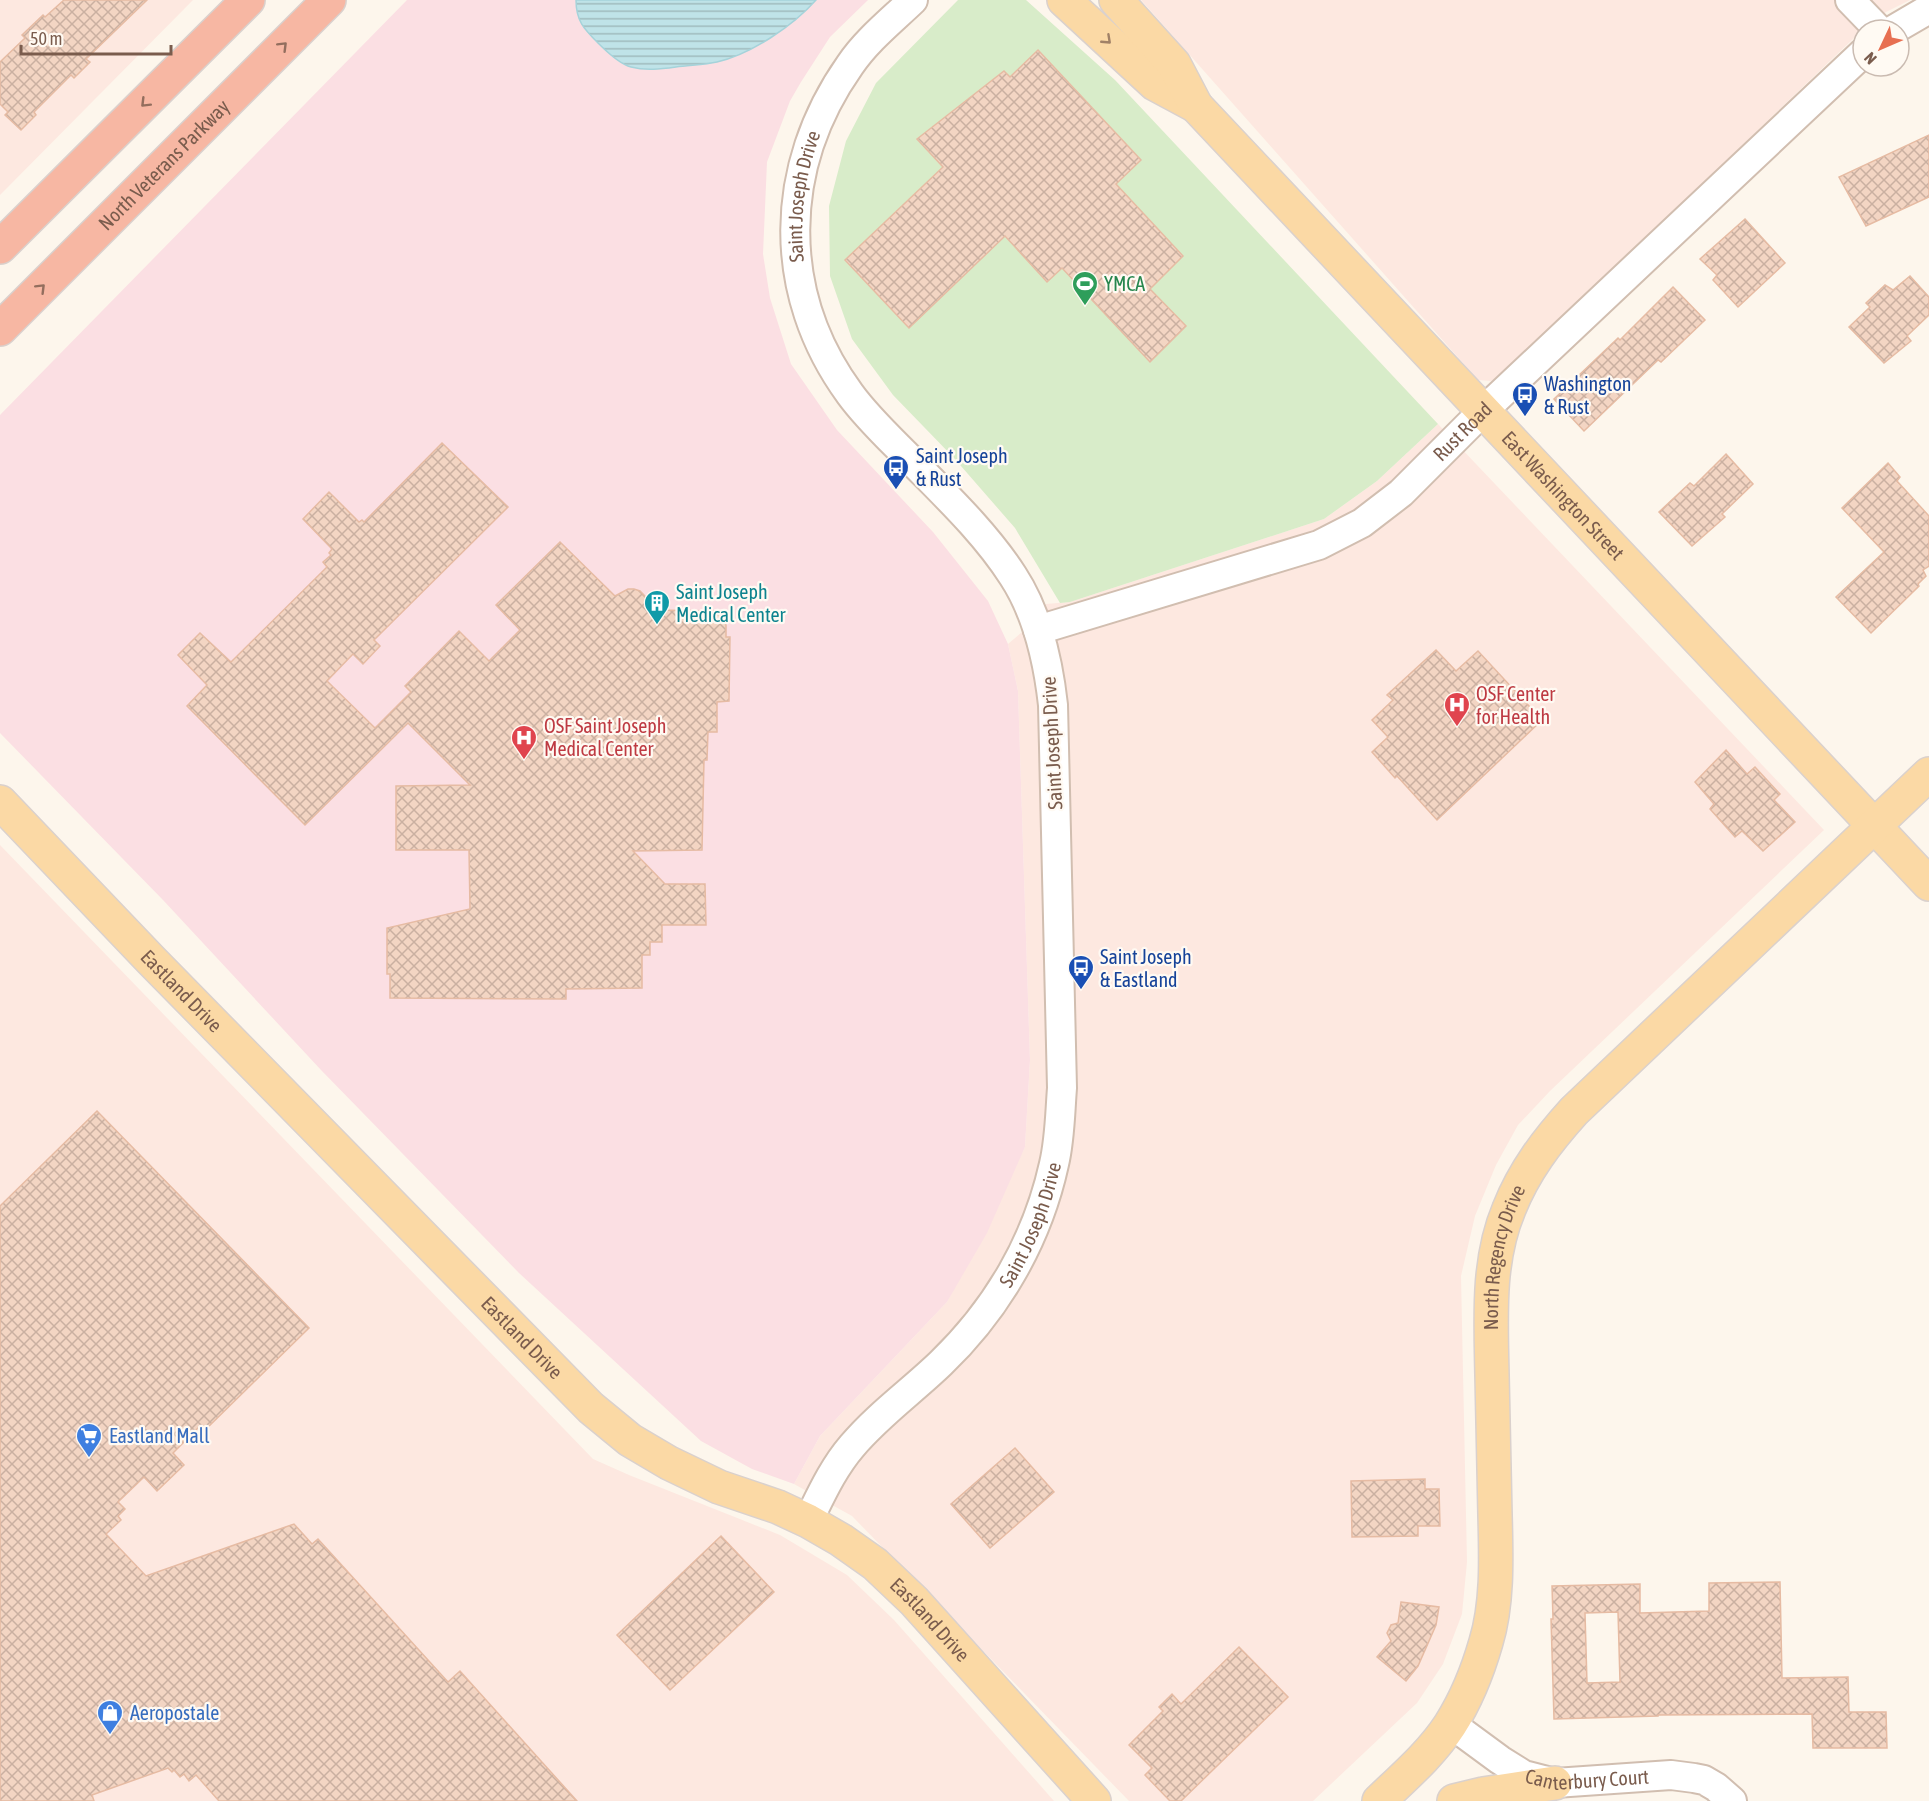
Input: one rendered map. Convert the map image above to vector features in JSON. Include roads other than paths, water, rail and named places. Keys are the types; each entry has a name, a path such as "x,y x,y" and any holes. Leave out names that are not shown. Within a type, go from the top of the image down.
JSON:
{"highway":[{"path":"0,247 248,0"},
{"name":"North Veterans Parkway","path":"0,329 329,0"}],"main road":[{"name":"East Washington Street","path":"1064,0 1155,84 1196,106"},
{"name":"East Washington Street","path":"1116,0 1174,64 1196,106 1929,884"},
{"name":"North Regency Drive","path":"1379,1801 1434,1746 1450,1724 1473,1679 1487,1640 1496,1560 1491,1308 1494,1262 1501,1232 1527,1171 1549,1139 1574,1111 1929,774"},
{"name":"Eastland Drive","path":"0,802 151,960 591,1408 630,1440 693,1476 778,1507 808,1521 852,1547 893,1580 1094,1801"},
{"path":"1454,1801 1483,1794 1555,1783"}],"street":[{"name":"Saint Joseph Drive","path":"808,1521 830,1479 850,1448 865,1431 946,1357 969,1333 1004,1288 1028,1243 1041,1210 1054,1164 1062,1088 1053,705 1050,680 1038,630 1014,578 993,547 878,427 850,394 826,356 812,327 803,295 795,248 796,198 816,124 827,101 851,63 864,47 913,0"},
{"path":"1850,0 1867,18"},
{"path":"1911,20 1929,9"},
{"name":"Rust Road","path":"1038,630 1319,545 1362,523 1401,493 1482,412 1851,64"},
{"name":"Canterbury Court","path":"1450,1724 1524,1775 1555,1783 1671,1775 1704,1780 1732,1801"}],"water":[{"path":"576,0 816,0 784,29 744,53 712,63 648,69 626,65 605,50 582,24 577,14"}],"place":[{"name":"YMCA","path":"1085,307"},
{"name":"Washington & Rust","path":"1525,418"},
{"name":"Saint Joseph & Rust","path":"896,491"},
{"name":"Saint Joseph Medical Center","path":"657,626"},
{"name":"OSF Center for Health","path":"1457,728"},
{"name":"OSF Saint Joseph Medical Center","path":"524,761"},
{"name":"Saint Joseph & Eastland","path":"1081,991"},
{"name":"Eastland Mall","path":"89,1459"},
{"name":"Aeropostale","path":"110,1736"}]}
